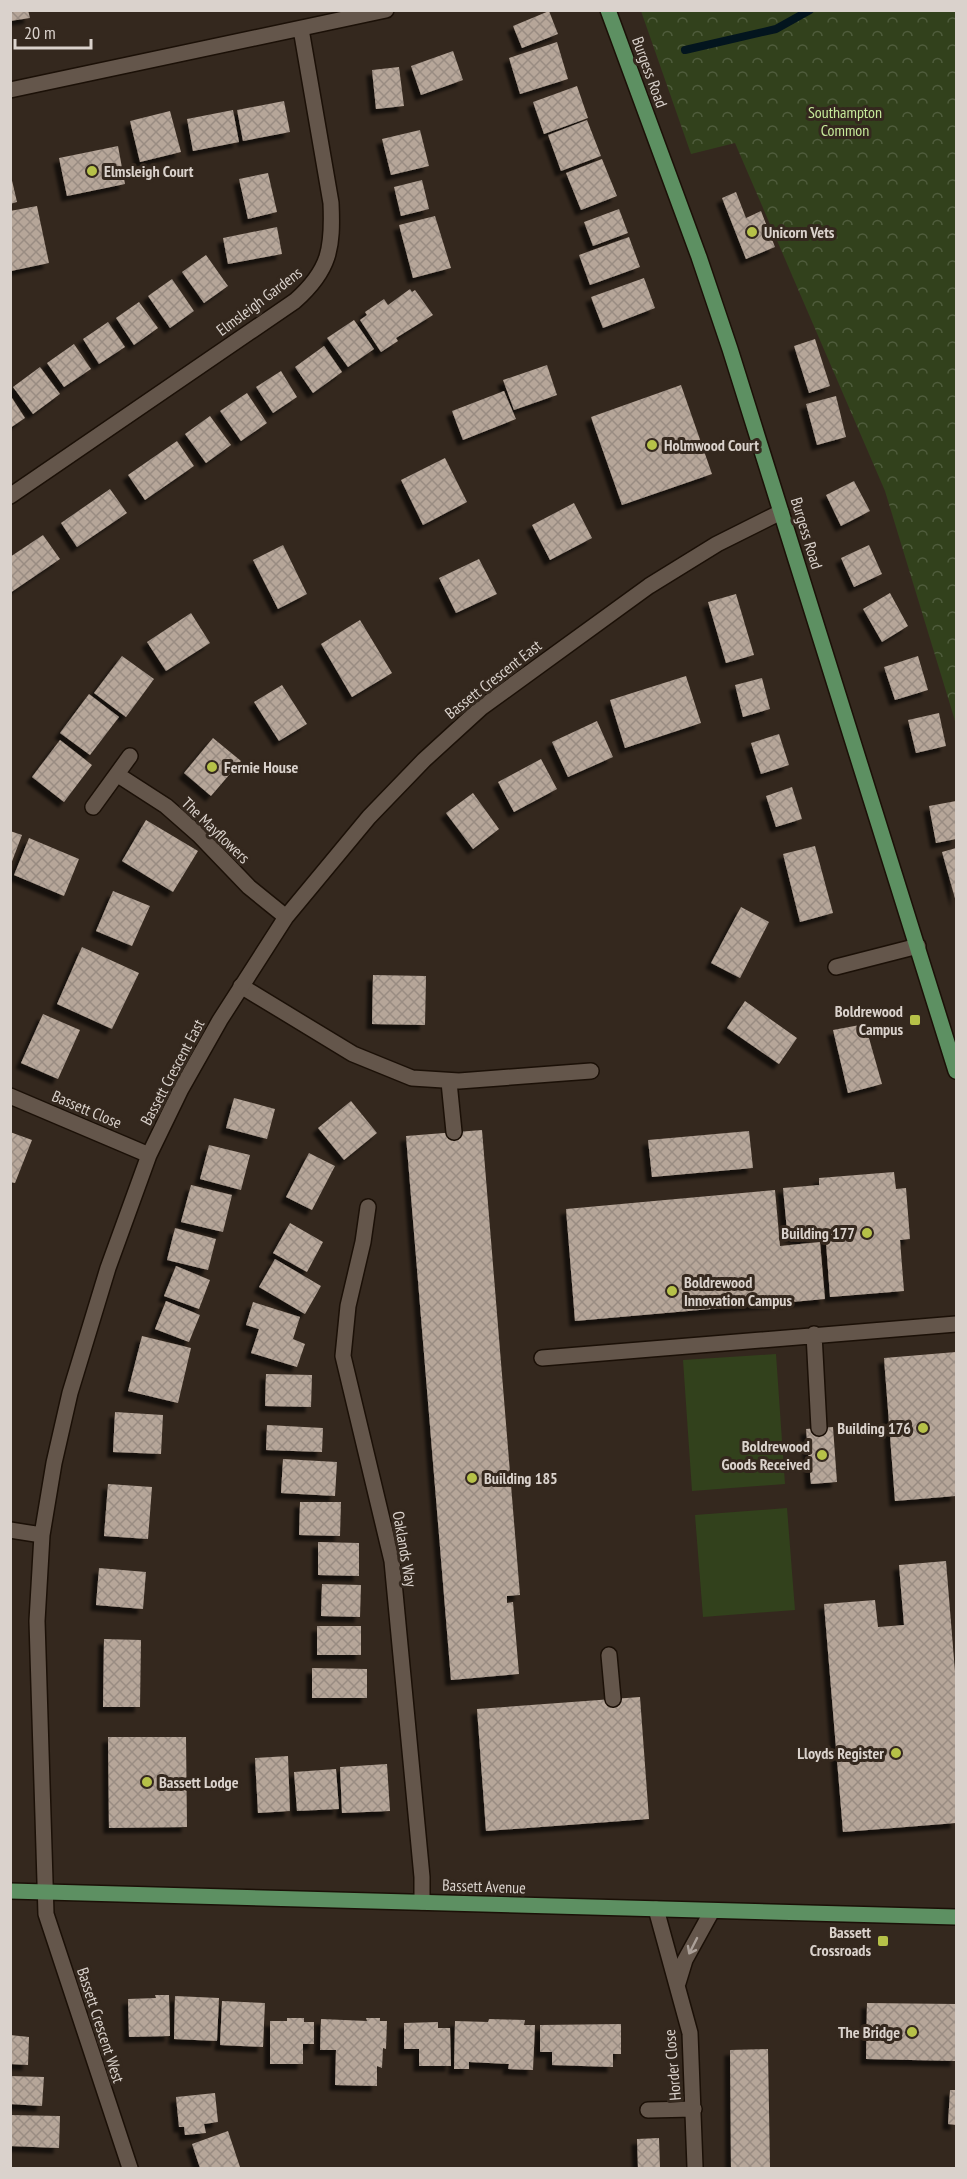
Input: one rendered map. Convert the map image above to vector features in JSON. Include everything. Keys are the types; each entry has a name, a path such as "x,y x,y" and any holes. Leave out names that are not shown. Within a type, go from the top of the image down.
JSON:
{"main road":[{"name":"Burgess Road","path":"608,10 699,257 782,512 957,1071"},
{"name":"Bassett Avenue","path":"10,1891 957,1917"}],"street":[{"path":"10,90 386,10"},
{"name":"Elmsleigh Gardens","path":"10,496 285,308 315,283 328,260 332,232 331,203 301,29"},
{"name":"Bassett Crescent East","path":"45,1892 37,1666 38,1581 42,1535 54,1463 87,1332 149,1155 181,1089 241,986 286,917 369,818 423,760 481,708 649,586 717,543 782,512"},
{"path":"93,807 130,756"},
{"name":"The Mayflowers","path":"118,775 166,806 199,835 249,887 286,917"},
{"path":"836,967 918,946"},
{"path":"241,986 370,1063 412,1078 449,1082 591,1071"},
{"path":"449,1082 454,1132"},
{"name":"Bassett Close","path":"10,1096 149,1155"},
{"name":"Oaklands Way","path":"368,1207 363,1242 348,1305 343,1356 392,1561 422,1876 422,1902"},
{"path":"542,1358 957,1324"},
{"path":"814,1334 819,1428"},
{"path":"10,1530 42,1535"},
{"path":"609,1655 613,1699"},
{"name":"Bassett Crescent West","path":"45,1892 46,1914 130,2169"},
{"name":"Horder Close","path":"656,1909 690,2033 695,2167"},
{"path":"678,1983 686,1960 712,1911"},
{"name":"Horder Close","path":"648,2110 694,2109"}],"green space":[{"name":"Southampton Common","path":"641,11 956,11 956,724 885,491 735,143 691,154"},
{"path":"776,1354 785,1484 692,1491 683,1360"},
{"path":"787,1508 795,1610 703,1617 695,1515"}],"building":[{"path":"10,10 28,10 30,18 10,21"},
{"path":"549,11 558,34 522,48 513,26"},
{"path":"557,42 568,79 520,94 509,58"},
{"path":"453,51 463,80 421,95 411,66"},
{"path":"399,67 404,106 376,109 372,70"},
{"path":"577,86 588,118 544,134 533,102"},
{"path":"284,101 290,132 243,141 237,110"},
{"path":"233,110 239,142 193,151 187,119"},
{"path":"170,111 181,152 140,162 130,121"},
{"path":"587,120 601,156 561,171 548,135"},
{"path":"420,130 429,166 391,175 382,139"},
{"name":"Elmsleigh Court","path":"118,146 125,184 67,196 59,158"},
{"path":"602,159 617,196 581,210 566,173"},
{"path":"10,172 17,202 10,204"},
{"path":"268,173 277,212 248,219 239,179"},
{"path":"422,180 429,209 401,216 394,187"},
{"name":"Unicorn Vets","path":"736,192 746,218 761,211 775,247 746,259 722,198"},
{"path":"37,206 49,263 11,271 10,211"},
{"path":"619,209 628,233 593,246 584,222"},
{"path":"435,216 451,268 413,278 399,225"},
{"path":"277,227 282,254 228,264 223,238"},
{"path":"629,237 640,267 590,285 579,255"},
{"path":"206,255 228,286 204,303 182,272"},
{"path":"644,278 655,308 603,328 591,297"},
{"path":"172,279 194,311 170,328 148,296"},
{"path":"410,289 412,292 415,290 433,315 396,338 398,341 381,352 360,320 367,315 365,312 384,299 388,305"},
{"path":"139,302 158,328 134,345 116,318"},
{"path":"354,320 374,349 348,367 327,338"},
{"path":"108,322 125,347 99,364 83,339"},
{"path":"815,339 830,386 809,393 794,346"},
{"path":"74,344 91,369 64,387 47,363"},
{"path":"324,346 342,372 313,393 295,367"},
{"path":"547,365 557,395 514,410 503,380"},
{"path":"40,367 60,394 33,414 13,387"},
{"path":"281,371 297,397 273,413 256,387"},
{"name":"Holmwood Court","path":"681,385 712,474 622,505 591,417"},
{"path":"504,391 516,419 463,440 452,411"},
{"path":"247,393 267,423 241,441 220,411"},
{"path":"10,395 25,418 10,428"},
{"path":"836,396 846,437 817,445 806,404"},
{"path":"210,416 231,445 206,463 185,434"},
{"path":"177,441 194,466 145,500 128,475"},
{"path":"445,458 467,502 423,525 401,480"},
{"path":"854,481 870,511 841,526 826,495"},
{"path":"110,489 127,513 77,547 61,523"},
{"path":"574,503 592,538 550,560 532,525"},
{"path":"43,535 60,559 10,593 10,557"},
{"path":"283,545 307,594 278,609 253,560"},
{"path":"869,545 882,574 854,587 841,558"},
{"path":"479,559 497,594 456,613 439,578"},
{"path":"890,593 908,626 882,642 863,609"},
{"path":"736,594 754,655 726,663 708,602"},
{"path":"191,613 210,643 166,671 147,642"},
{"path":"360,620 392,673 352,697 321,644"},
{"path":"122,656 154,679 126,717 94,693"},
{"path":"918,656 928,690 895,700 884,667"},
{"path":"686,676 701,723 625,748 610,700"},
{"path":"762,678 770,709 743,717 735,685"},
{"path":"282,685 307,724 279,741 254,702"},
{"path":"89,694 119,717 90,755 60,733"},
{"path":"939,713 946,746 916,753 908,720"},
{"path":"597,721 613,757 568,777 552,742"},
{"path":"779,734 789,765 761,774 751,743"},
{"name":"Fernie House","path":"213,738 241,761 211,796 184,773"},
{"path":"60,740 92,765 64,802 32,777"},
{"path":"541,759 557,789 514,812 498,782"},
{"path":"792,787 802,819 776,827 766,796"},
{"path":"473,793 499,829 473,849 446,813"},
{"path":"956,801 956,839 936,843 929,806"},
{"path":"146,820 198,851 173,892 122,861"},
{"path":"10,831 22,835 11,864 10,864"},
{"path":"29,838 79,859 64,896 14,875"},
{"path":"815,846 833,913 800,922 783,854"},
{"path":"956,848 956,902 942,852"},
{"path":"113,891 150,906 132,946 96,931"},
{"path":"741,907 769,922 740,978 711,963"},
{"path":"82,947 139,973 112,1029 57,1004"},
{"path":"373,975 426,976 425,1025 372,1024"},
{"path":"745,1001 797,1038 779,1064 727,1028"},
{"path":"43,1014 80,1030 58,1079 21,1063"},
{"path":"865,1024 882,1084 848,1093 833,1030"},
{"path":"234,1098 275,1109 267,1139 226,1128"},
{"path":"351,1101 377,1133 344,1160 318,1128"},
{"name":"Building 185","path":"482,1130 520,1595 507,1596 507,1603 513,1602 519,1674 451,1680 406,1136"},
{"path":"749,1131 753,1168 652,1177 648,1140"},
{"path":"10,1132 32,1140 15,1183 10,1182"},
{"path":"209,1145 250,1155 241,1190 200,1179"},
{"path":"309,1153 335,1166 312,1210 286,1197"},
{"name":"Building 177","path":"894,1172 896,1189 906,1188 910,1239 900,1240 904,1291 830,1297 825,1229 820,1229 811,1239 803,1241 791,1237 787,1231 783,1188 819,1185 819,1178"},
{"path":"191,1185 232,1195 223,1232 181,1222"},
{"path":"775,1190 780,1246 820,1242 825,1299 575,1321 566,1209"},
{"path":"290,1223 323,1242 307,1272 273,1253"},
{"path":"175,1228 216,1239 208,1270 167,1260"},
{"path":"275,1259 321,1286 305,1314 259,1287"},
{"path":"176,1266 210,1280 199,1309 164,1296"},
{"path":"166,1301 200,1315 189,1342 155,1329"},
{"path":"253,1302 300,1317 293,1339 305,1344 297,1367 251,1353 259,1329 246,1325"},
{"path":"142,1336 191,1348 178,1403 128,1391"},
{"name":"Building 176","path":"956,1352 956,1496 895,1501 884,1358"},
{"path":"266,1374 312,1375 311,1407 265,1406"},
{"path":"115,1412 163,1415 161,1454 113,1452"},
{"path":"267,1425 323,1428 322,1452 266,1450"},
{"name":"Boldrewood Goods Received","path":"833,1427 837,1482 811,1484 806,1429"},
{"path":"283,1459 337,1462 335,1496 281,1493"},
{"path":"108,1484 152,1487 148,1539 104,1536"},
{"path":"300,1502 341,1502 340,1536 299,1535"},
{"path":"318,1542 359,1543 359,1576 318,1575"},
{"name":"Lloyds Register","path":"946,1561 956,1684 956,1823 843,1832 824,1604 875,1600 878,1627 904,1625 899,1565"},
{"path":"99,1568 146,1572 143,1609 96,1605"},
{"path":"322,1584 361,1585 360,1617 321,1616"},
{"path":"317,1626 361,1626 361,1655 317,1655"},
{"path":"104,1639 141,1640 140,1707 103,1707"},
{"path":"312,1668 367,1669 367,1698 312,1698"},
{"path":"640,1697 649,1819 486,1831 477,1709"},
{"name":"Bassett Lodge","path":"108,1737 186,1737 187,1827 109,1828"},
{"path":"288,1756 290,1811 258,1813 255,1758"},
{"path":"387,1764 390,1811 342,1813 340,1767"},
{"path":"336,1769 339,1809 297,1811 294,1772"},
{"path":"155,1995 169,1995 170,2036 129,2037 128,1999 156,1998"},
{"path":"175,1996 219,1998 217,2041 174,2039"},
{"path":"222,2001 265,2003 263,2047 220,2045"},
{"name":"The Bridge","path":"867,2003 956,2004 956,2061 866,2059"},
{"path":"287,2018 304,2018 304,2022 314,2022 314,2044 303,2044 303,2064 270,2064 270,2021 287,2021"},
{"path":"366,2018 380,2018 380,2021 387,2021 386,2049 383,2048 382,2068 377,2066 377,2086 335,2085 336,2050 320,2050 321,2019 367,2021"},
{"path":"489,2019 525,2020 524,2025 535,2025 533,2070 508,2069 509,2064 469,2062 469,2069 454,2069 455,2021 488,2022"},
{"path":"438,2022 438,2028 450,2028 451,2066 419,2066 419,2049 404,2049 404,2023"},
{"path":"621,2024 621,2054 613,2054 613,2067 552,2065 552,2052 540,2052 540,2025"},
{"path":"10,2035 29,2037 28,2065 10,2064"},
{"path":"768,2049 770,2168 731,2168 730,2050"},
{"path":"10,2076 44,2077 42,2106 10,2104"},
{"path":"950,2090 956,2090 956,2125 948,2124"},
{"path":"215,2093 218,2122 204,2124 206,2133 185,2135 184,2127 179,2127 176,2097"},
{"path":"10,2115 60,2116 59,2148 10,2146"},
{"path":"228,2131 240,2167 200,2168 192,2144"},
{"path":"659,2138 660,2168 638,2168 637,2139"}],"waterway":[{"path":"685,50 776,29 810,10"}],"place":[{"name":"Elmsleigh Court","path":"92,171"},
{"name":"Unicorn Vets","path":"752,232"},
{"name":"Holmwood Court","path":"652,445"},
{"name":"Fernie House","path":"212,767"},
{"name":"Boldrewood Campus","path":"915,1020"},
{"name":"Building 177","path":"867,1233"},
{"name":"Boldrewood Innovation Campus","path":"672,1291"},
{"name":"Building 176","path":"923,1428"},
{"name":"Boldrewood Goods Received","path":"822,1455"},
{"name":"Building 185","path":"472,1478"},
{"name":"Lloyds Register","path":"896,1753"},
{"name":"Bassett Lodge","path":"147,1782"},
{"name":"Bassett Crossroads","path":"883,1941"},
{"name":"The Bridge","path":"912,2032"}]}
